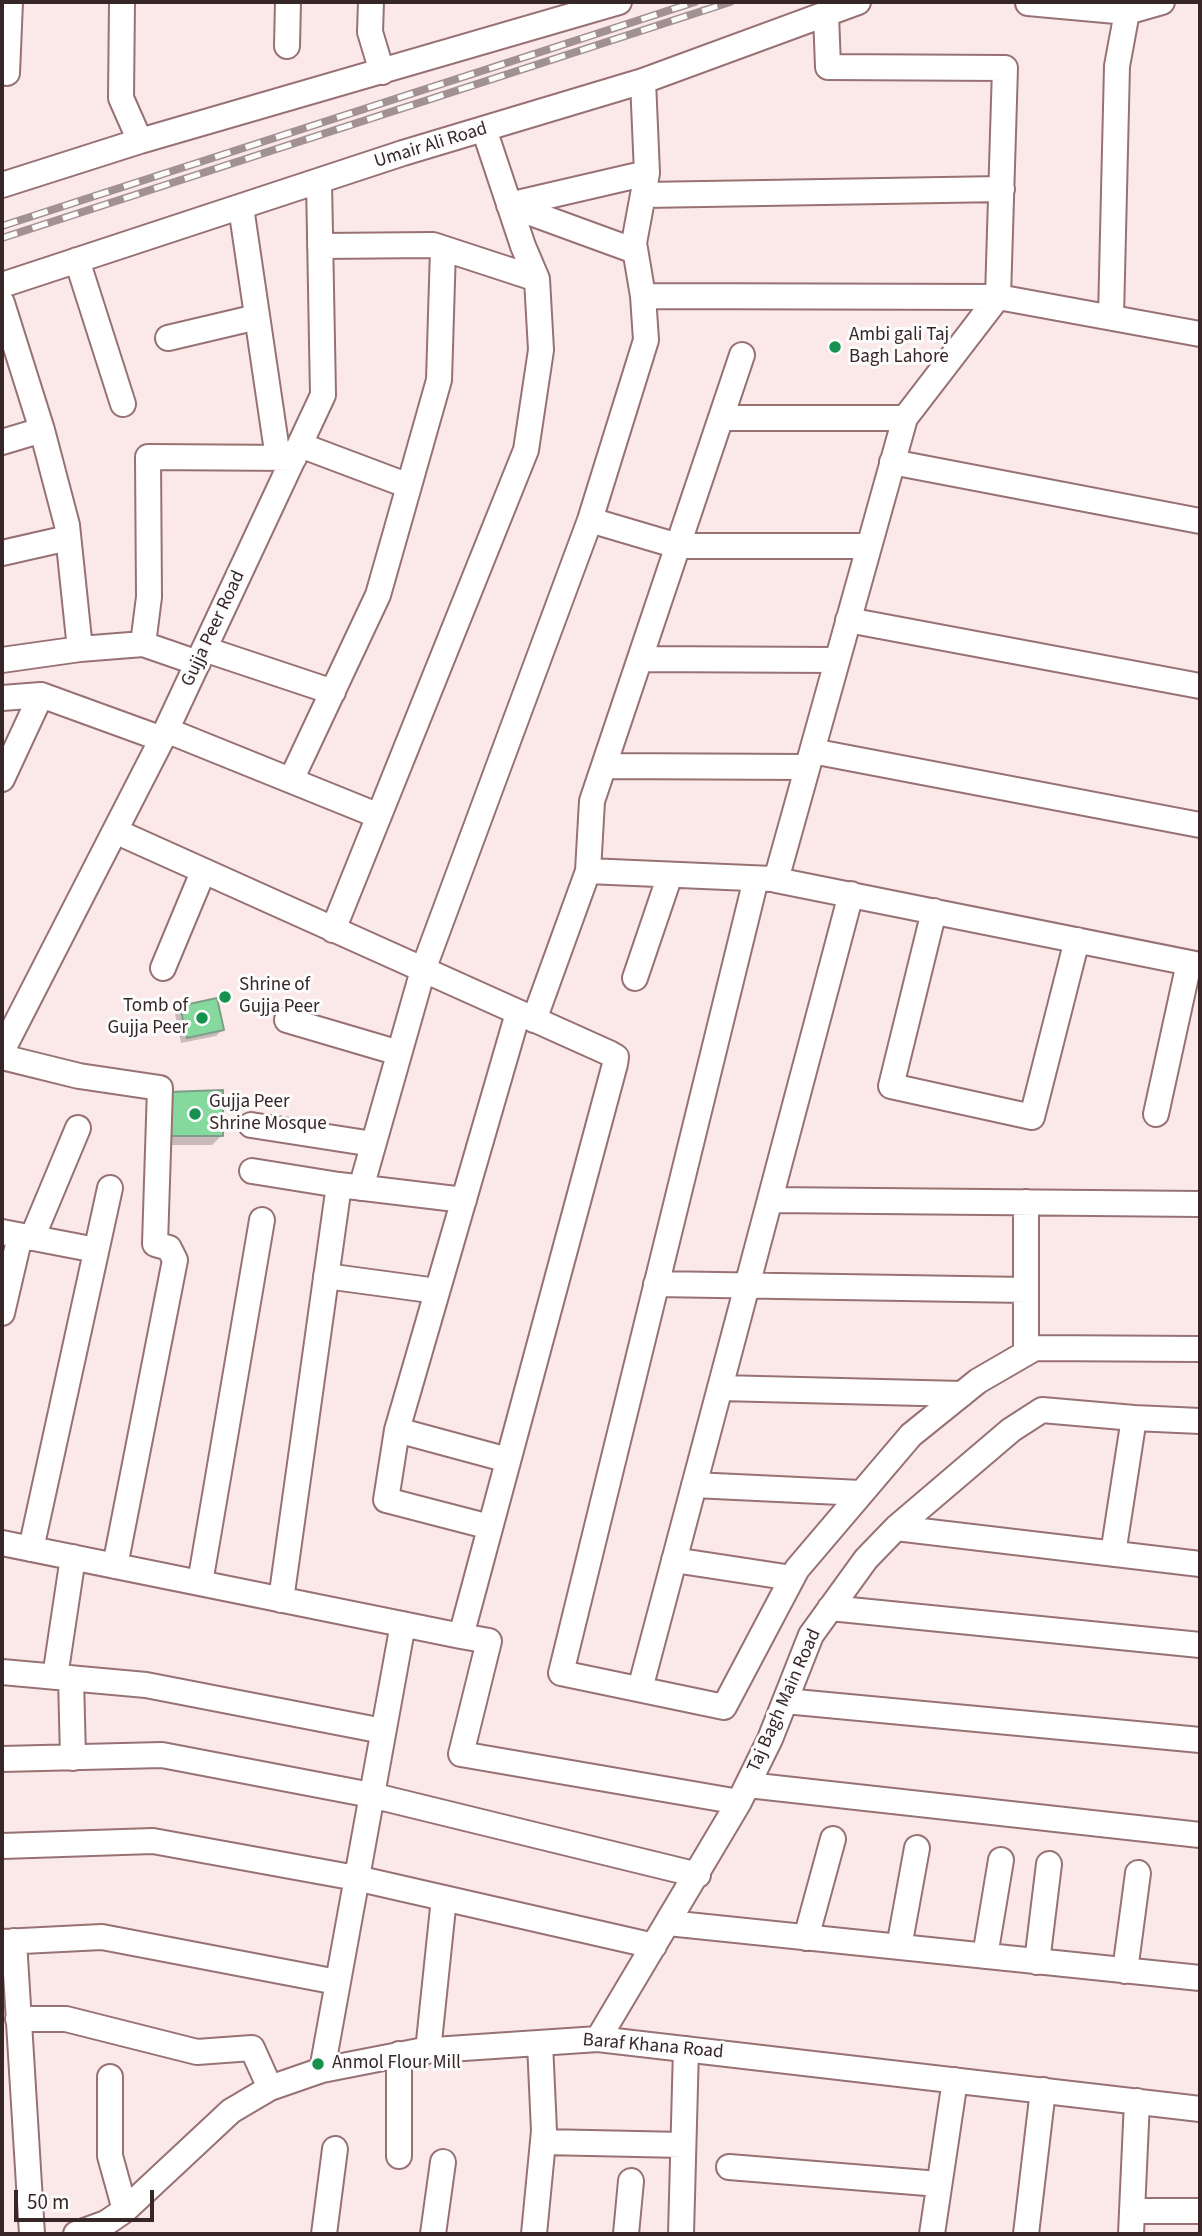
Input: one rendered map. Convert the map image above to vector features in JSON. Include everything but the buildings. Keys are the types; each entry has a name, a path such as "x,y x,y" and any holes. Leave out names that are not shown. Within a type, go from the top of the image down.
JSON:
{"street":[{"path":"7,73 10,2"},
{"path":"122,2 121,98 140,141"},
{"path":"287,46 288,2"},
{"path":"370,2 370,32 382,72"},
{"path":"2,185 140,141 619,2"},
{"name":"Umair Ali Road","path":"2,285 319,181 642,81 858,2"},
{"path":"1028,2 1127,12 1162,2"},
{"path":"1111,317 1117,66 1127,12"},
{"path":"826,14 828,67 1005,68 998,297 905,418 809,759 766,879 656,1284 561,1673 724,1707 797,1569 911,1435 978,1381 1035,1348 1200,1349"},
{"path":"282,1600 326,1276 350,1186 373,1144 423,970 590,520 646,340 643,296 634,243 646,184 642,81"},
{"path":"334,930 526,450 541,350 537,279 484,129"},
{"name":"Gujja Peer Road","path":"2,1051 164,734 291,454 323,395 319,181"},
{"path":"509,205 646,184 1002,189"},
{"path":"509,205 635,251"},
{"path":"241,207 257,317 291,454"},
{"path":"320,246 433,245 537,279"},
{"path":"291,780 378,595 439,380 443,249"},
{"path":"78,260 123,404"},
{"path":"643,296 998,297 1200,334"},
{"path":"2,303 42,430 67,524 80,649"},
{"path":"168,338 257,317"},
{"path":"491,1527 386,1500 397,1430 464,1200 526,1017 589,871 592,801 742,355"},
{"path":"721,418 905,418"},
{"path":"2,442 42,430"},
{"path":"143,645 149,597 148,457 291,454 409,486"},
{"path":"892,463 1200,521"},
{"path":"590,520 678,546 869,546"},
{"path":"2,553 68,538"},
{"path":"848,620 1200,686"},
{"path":"2,660 80,649 143,645 201,656 332,692"},
{"path":"640,659 837,660"},
{"path":"2,698 41,695 164,734 291,780 379,816"},
{"path":"2,779 41,695"},
{"path":"604,766 809,759 1200,825"},
{"path":"115,831 616,1057 461,1636"},
{"path":"589,871 766,879 1194,964 1156,1114"},
{"path":"163,968 203,872"},
{"path":"635,978 670,875"},
{"path":"640,1689 851,894"},
{"path":"934,911 891,1086 1032,1116 1077,940"},
{"path":"287,1020 399,1053"},
{"path":"2,1057 79,1076 160,1088 155,1244 169,1248 175,1259 115,1566"},
{"path":"251,1125 373,1144"},
{"path":"2,1313 18,1235 78,1128"},
{"path":"253,1171 464,1200"},
{"path":"31,1549 110,1188"},
{"path":"770,1200 1200,1204"},
{"path":"1026,1202 1026,1353"},
{"path":"200,1583 262,1220"},
{"path":"18,1235 96,1250"},
{"path":"326,1276 437,1291"},
{"path":"656,1284 1026,1290"},
{"path":"720,1388 962,1394"},
{"name":"Taj Bagh Main Road","path":"598,2039 744,1793 770,1739 811,1635 866,1559 896,1528 1011,1430 1042,1410 1200,1421"},
{"path":"1113,1554 1134,1418"},
{"path":"397,1430 508,1460"},
{"path":"694,1485 861,1493"},
{"path":"896,1528 1200,1564"},
{"path":"2,1543 489,1641 461,1754 744,1793 1200,1835"},
{"path":"72,1557 63,1677 73,1758"},
{"path":"674,1560 792,1578"},
{"path":"830,1608 1200,1645"},
{"path":"322,2070 403,1624"},
{"path":"2,1672 146,1685 383,1731"},
{"path":"785,1700 1200,1740"},
{"path":"2,1759 162,1755 371,1795 698,1874"},
{"path":"806,1938 833,1839"},
{"path":"2,1846 153,1841 356,1878 654,1946"},
{"path":"899,1947 917,1848"},
{"path":"985,1956 1000,1860"},
{"path":"1037,1962 1049,1864"},
{"path":"1125,1971 1138,1873"},
{"path":"428,2051 444,1898"},
{"path":"668,1923 1200,1978"},
{"path":"32,2234 18,2019 8,1941 102,1937 337,1982"},
{"path":"18,2019 66,2019 197,2052 252,2048 270,2088"},
{"name":"Baraf Khana Road","path":"76,2234 106,2223 125,2210 231,2111 270,2088 322,2070 399,2054 598,2039 1200,2109"},
{"path":"534,2234 543,2142 540,2043"},
{"path":"681,2234 686,2049"},
{"path":"399,2054 399,2156"},
{"path":"110,2077 110,2156 125,2210"},
{"path":"932,2234 955,2080"},
{"path":"1026,2234 1043,2090"},
{"path":"1137,2101 1132,2223 1200,2211"},
{"path":"543,2142 683,2145"},
{"path":"324,2234 335,2149"},
{"path":"433,2234 443,2162"},
{"path":"729,2167 939,2184"},
{"path":"626,2234 631,2181"}],"railway":[{"path":"2,226 695,2"},
{"path":"2,238 730,2"}],"place":[{"name":"Ambi gali Taj Bagh Lahore","path":"835,347"},
{"name":"Shrine of Gujja Peer","path":"225,997"},
{"name":"Tomb of Gujja Peer","path":"202,1018"},
{"name":"Gujja Peer Shrine Mosque","path":"195,1114"},
{"name":"Anmol Flour Mill","path":"318,2064"}]}
